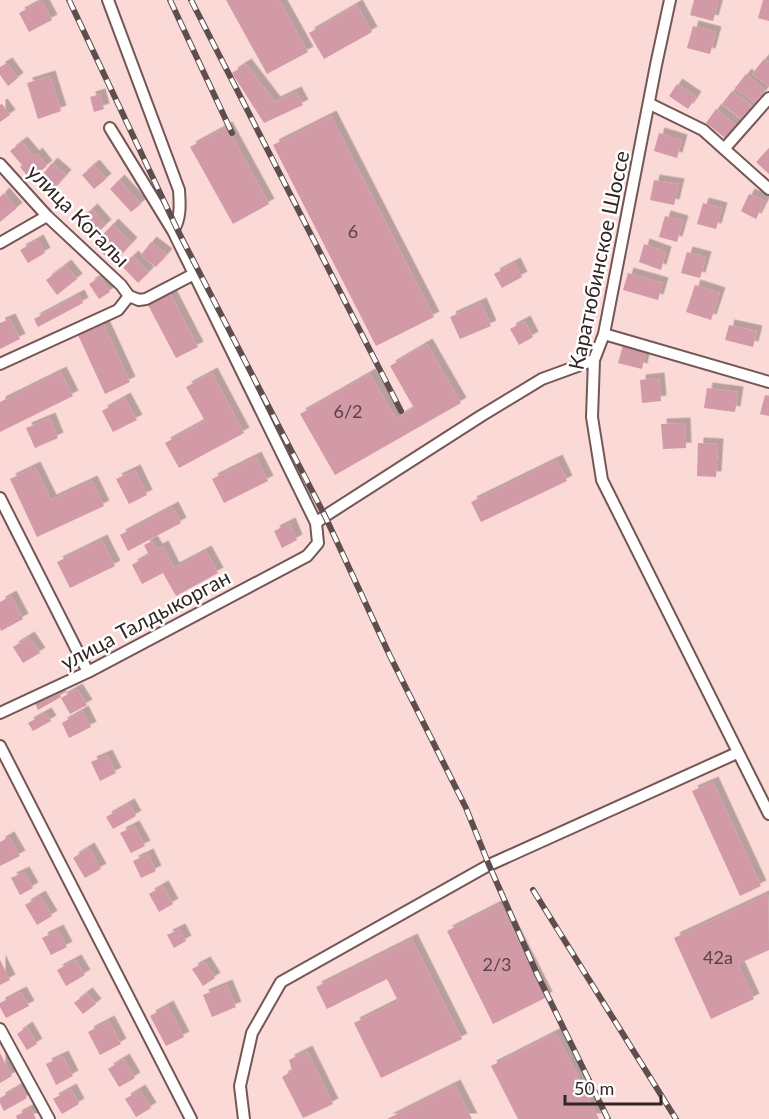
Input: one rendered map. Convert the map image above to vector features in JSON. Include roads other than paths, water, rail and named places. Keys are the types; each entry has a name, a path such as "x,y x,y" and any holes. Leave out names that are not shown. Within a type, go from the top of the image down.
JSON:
{"street":[{"path":"108,0 179,190 179,214 173,231"},
{"name":"Каратюбинское Шоссе","path":"670,0 604,334 594,360 592,417 602,480 769,814"},
{"path":"724,149 769,98"},
{"path":"650,104 702,130 769,189"},
{"path":"110,128 173,231 316,523 542,379 594,360"},
{"name":"улица Когалы","path":"0,164 47,216 121,285 129,296"},
{"path":"0,243 47,216"},
{"path":"0,364 118,310 129,296 139,300 146,299 194,274"},
{"path":"604,334 769,382"},
{"path":"0,498 88,672"},
{"name":"улица Талдыкорган","path":"0,712 88,672 307,556 318,543 316,523"},
{"path":"0,746 191,1119"},
{"path":"244,1119 240,1086 252,1033 281,982 489,865 738,753"},
{"path":"0,1029 49,1119"}],"railway":[{"path":"69,0 178,231 325,516 390,656 466,808 537,974 608,1119"},
{"path":"170,0 232,133"},
{"path":"191,0 401,411"},
{"path":"533,890 676,1119"}]}
